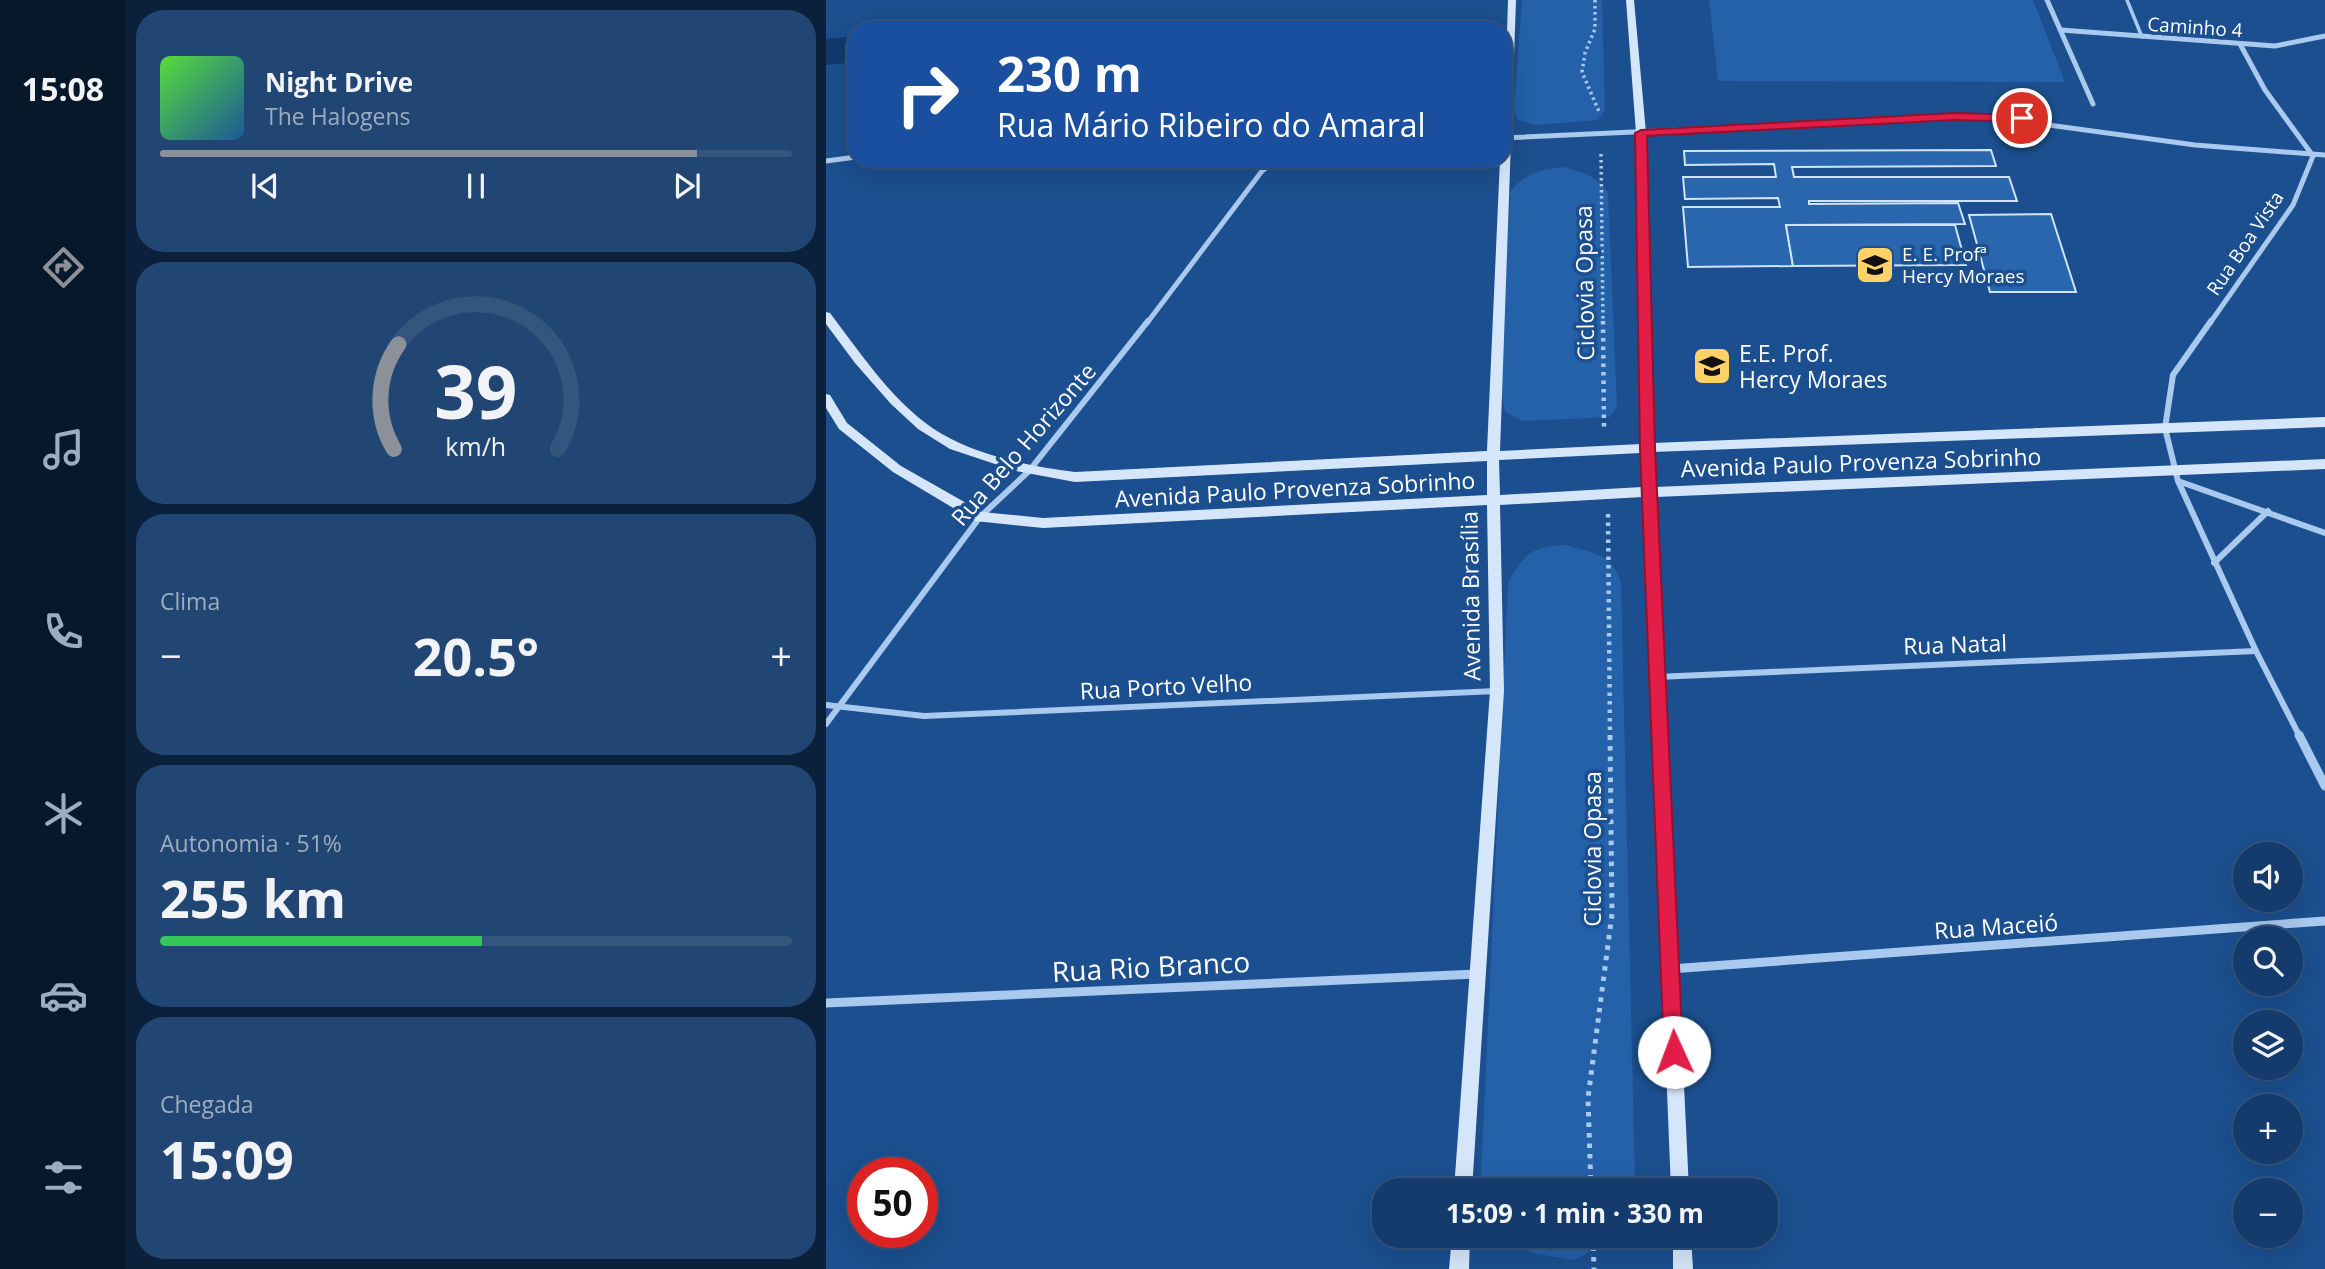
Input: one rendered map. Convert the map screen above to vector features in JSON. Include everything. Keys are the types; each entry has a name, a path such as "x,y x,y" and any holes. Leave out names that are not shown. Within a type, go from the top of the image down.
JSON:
{"main road":[{"name":"Avenida Brasília","path":"1511,21 1512,0"},
{"path":"1630,0 1641,133 1647,448 1679,1178"},
{"name":"Avenida Brasília","path":"1464,1178 1497,691 1493,458 1504,168"},
{"name":"Avenida Paulo Provenza Sobrinho","path":"826,316 868,371 924,428 956,445 1029,471 1075,477 1493,458 1647,448 2325,422"},
{"path":"826,398 843,426 897,469 980,517"},
{"name":"Avenida Paulo Provenza Sobrinho","path":"980,517 1042,523 1651,492 2176,476 2325,464"},
{"path":"1459,1269 1460,1248"},
{"path":"1682,1248 1683,1269"}],"street":[{"path":"2047,0 2093,104"},
{"name":"Caminho 4","path":"2061,30 2239,44 2292,45 2325,36"},
{"path":"2239,44 2264,90 2313,156"},
{"path":"1512,138 1983,116 2195,145 2325,155"},
{"name":"Rua Boa Vista","path":"2313,156 2293,205 2173,375 2165,428 2176,476 2214,563 2325,786"},
{"path":"826,161 847,158"},
{"name":"Rua Belo Horizonte","path":"826,724 980,517 1029,471 1103,381 1266,168"},
{"path":"2176,476 2325,533"},
{"path":"2214,563 2269,511"},
{"name":"Rua Natal","path":"1656,677 2256,651"},
{"name":"Rua Porto Velho","path":"826,705 924,716 1497,691"},
{"name":"Rua Maceió","path":"1670,969 2325,921"},
{"name":"Rua Rio Branco","path":"826,1003 1477,974"}],"lane":[{"path":"2127,0 2142,37"}],"path":[{"path":"1595,0 1595,29 1585,54 1582,72 1585,84 1597,102 1601,122"},
{"name":"Ciclovia Opasa","path":"1601,162 1604,433"},
{"name":"Ciclovia Opasa","path":"1591,1178 1588,1098 1612,914 1608,508"},
{"path":"1593,1248 1594,1269"}],"shaded area":[{"path":"1522,0 1602,0 1605,110 1598,120 1536,125 1518,120 1514,108"},
{"path":"1709,0 2033,0 2065,82 1718,81"},
{"path":"1563,167 1594,179 1608,193 1617,406 1610,417 1523,421 1505,412 1500,387 1510,192 1533,174"},
{"path":"1566,545 1600,556 1612,565 1621,581 1635,1178 1481,1177 1508,583 1524,558 1545,547"},
{"path":"1525,1248 1596,1248 1575,1260 1533,1253"}],"building":[{"path":"1991,150 1996,166 1792,167 1794,177 2009,177 2017,201 1809,201 1809,204 1958,203 1965,224 1786,225 1793,266 1688,267 1683,207 1780,207 1778,198 1685,199 1683,177 1776,177 1774,164 1685,165 1684,151"},
{"path":"2051,214 2076,292 1990,292 1969,215"},
{"path":"1786,225 1955,225 1966,265 1793,266"}],"waterway":[{"path":"826,52 847,50"}],"place":[{"name":"E. E. Profª Hercy Moraes","path":"1875,265"},
{"name":"E.E. Prof. Hercy Moraes","path":"1712,366"}],"route":[{"path":"1674,1052 1647,448 1641,133 1955,117 2022,118"}]}
